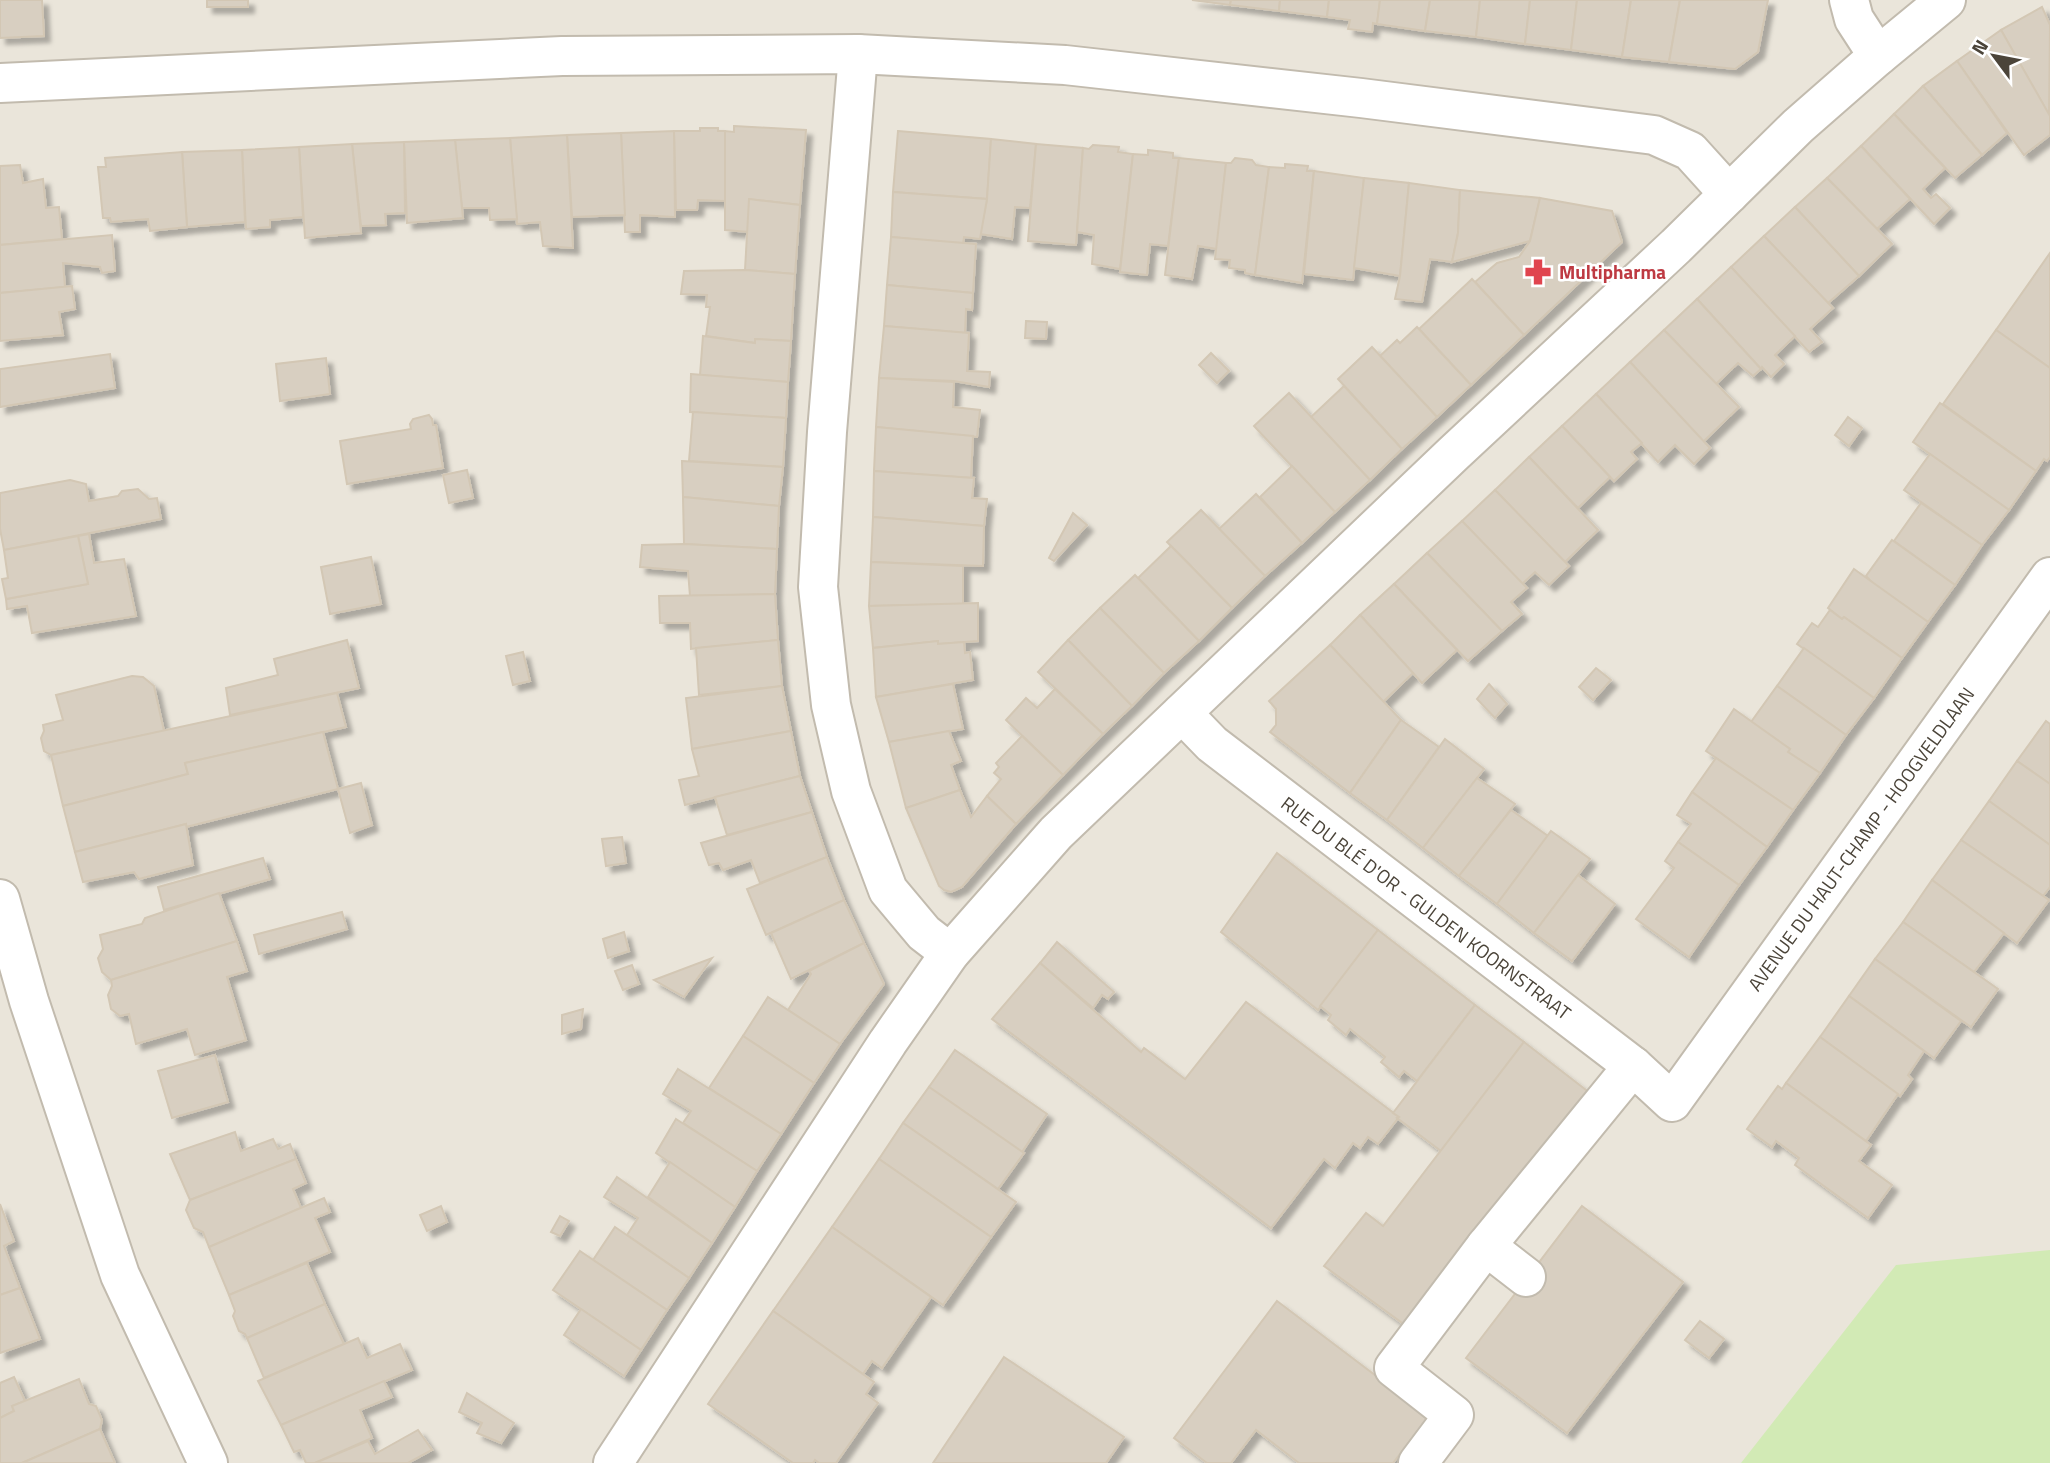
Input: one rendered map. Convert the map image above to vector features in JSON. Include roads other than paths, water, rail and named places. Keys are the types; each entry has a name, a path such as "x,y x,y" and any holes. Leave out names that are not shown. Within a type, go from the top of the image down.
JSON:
{"street":[{"path":"1849,0 1854,19 1878,56"},
{"path":"613,1463 888,1042 950,954 1056,833 1798,127 1878,56 1947,0"},
{"path":"0,83 562,56 858,54 1065,65 1361,98 1654,135 1690,151 1729,194"},
{"path":"858,54 827,432 818,587 831,705 851,791 888,890 924,933 950,954"},
{"name":"AVENUE DU HAUT-CHAMP - HOOGVELDLAAN","path":"1672,1102 2050,577"},
{"name":"RUE DU BLÉ D'OR - GULDEN KOORNSTRAAT","path":"1182,713 1212,744 1633,1066 1672,1102"},
{"path":"0,899 29,1002 120,1275 208,1463"},
{"path":"1418,1463 1454,1415 1394,1368 1486,1246 1633,1066"},
{"path":"1486,1246 1526,1277"}],"place":[{"name":"Multipharma","path":"1538,272"}]}
